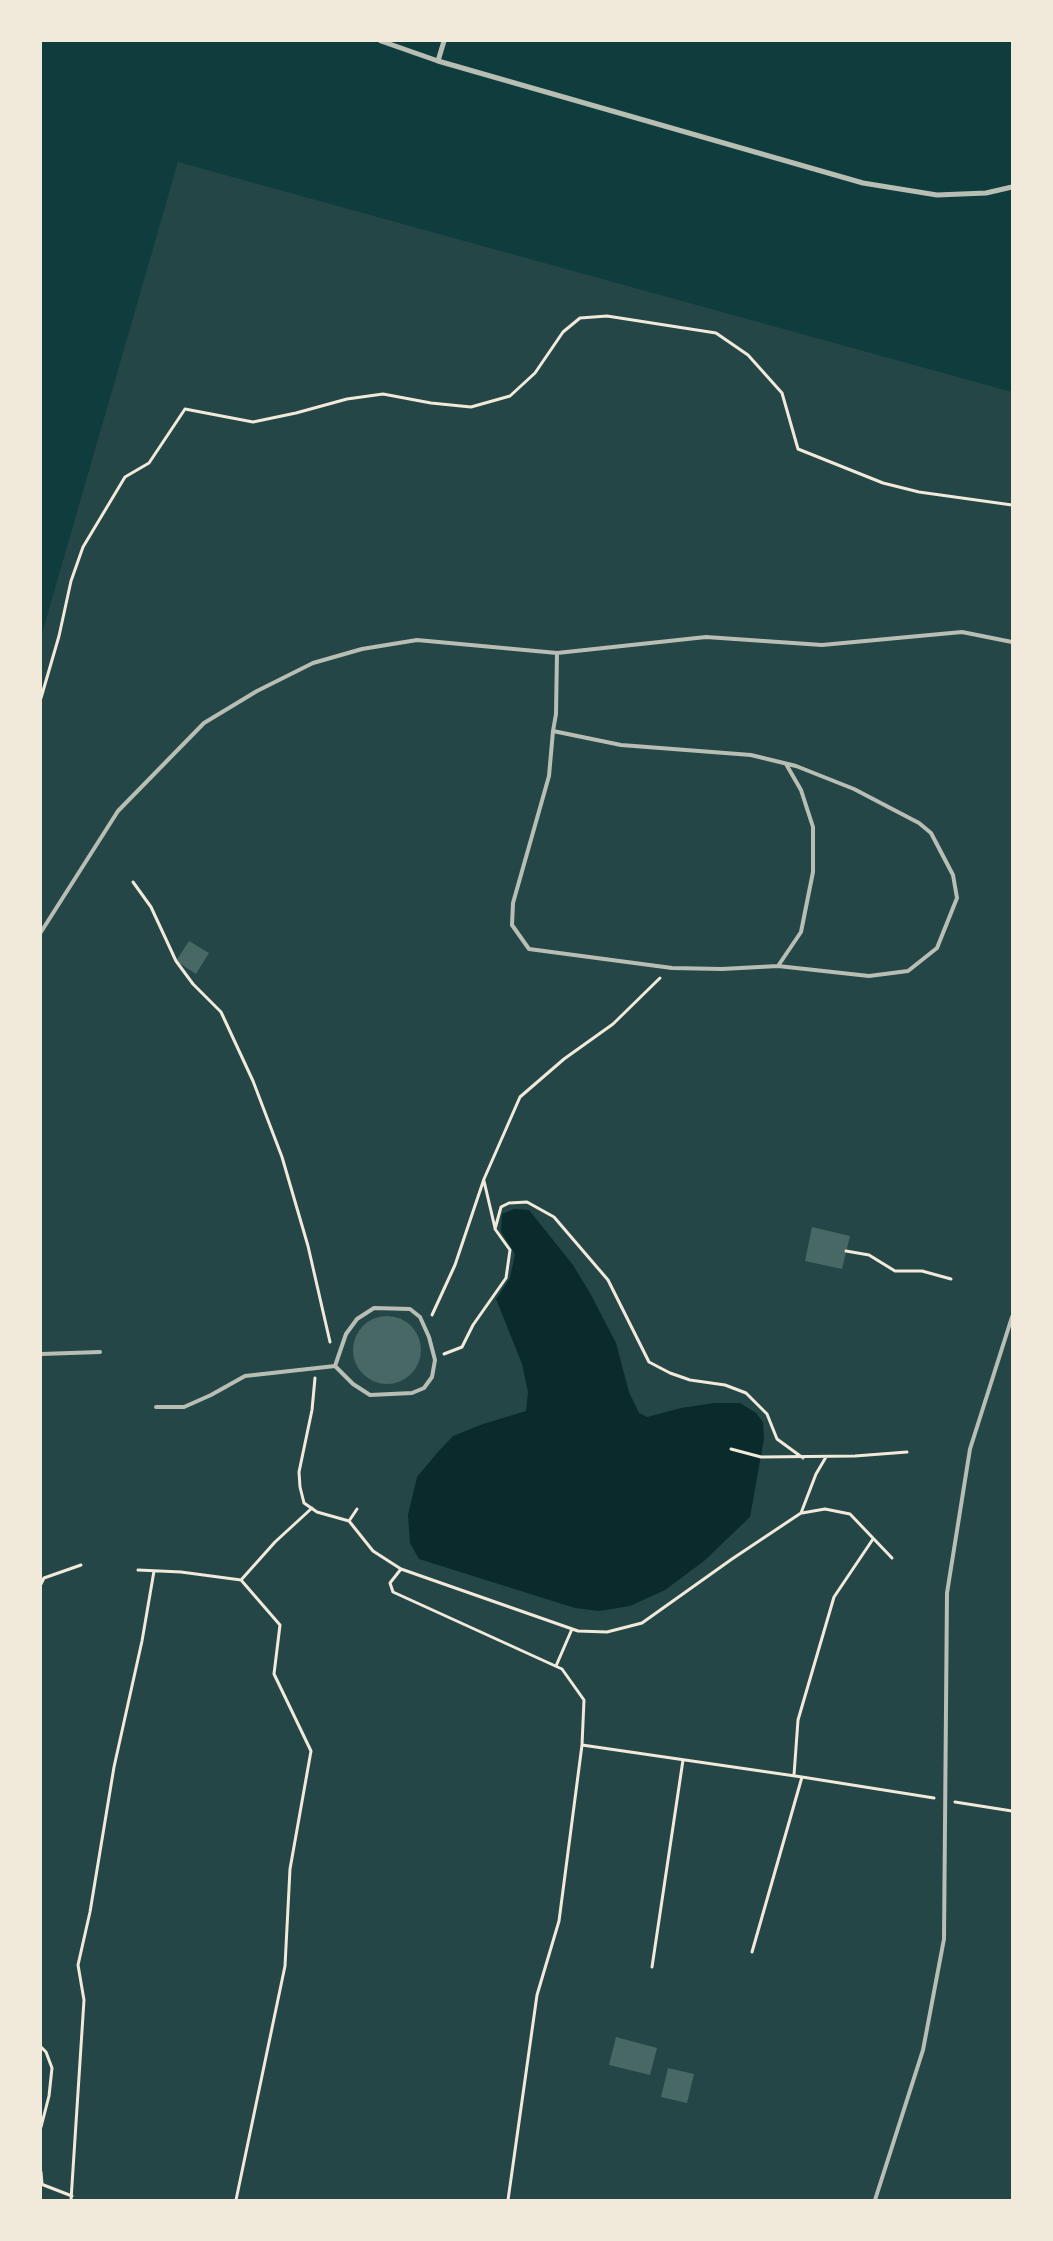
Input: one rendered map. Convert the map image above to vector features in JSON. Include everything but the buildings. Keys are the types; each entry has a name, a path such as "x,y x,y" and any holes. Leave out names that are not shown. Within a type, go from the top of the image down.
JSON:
{"street":[{"path":"381,41 438,61 863,184 937,195 986,193 1012,186"},
{"path":"438,61 444,41"}],"lane":[{"path":"41,932 118,811 204,723 257,691 314,663 362,649 417,640 557,652 706,637 822,645 962,632 1012,642"},
{"path":"553,731 621,745 751,756 796,766 854,789 919,823 931,833 953,875 957,898 937,948 908,971 869,976 778,966 722,970 672,968 529,949 512,925 513,903 549,776 553,731 556,714 557,652"},
{"path":"778,966 801,932 812,872 812,827 801,790 786,764"},
{"path":"374,1308 410,1309 420,1317 434,1358 432,1377 424,1388 412,1394 370,1394 353,1384 335,1366 346,1334 356,1319 374,1308"},
{"path":"875,2200 923,2050 944,1939 947,1593 970,1449 1012,1318"},
{"path":"41,1354 100,1352"},
{"path":"156,1407 184,1406 211,1395 245,1376 335,1366"}],"path":[{"path":"41,698 59,636 70,580 83,547 125,478 149,463 185,409 253,422 296,413 347,398 382,394 431,403 471,407 510,396 535,373 564,332 580,318 607,316 716,332 748,355 782,393 798,448 883,483 919,492 1012,505"},
{"path":"133,882 151,907 176,961 193,984 221,1012 253,1081 282,1157 308,1246 335,1366"},
{"path":"425,1329 455,1265 484,1179 520,1097 564,1059 613,1024 653,983 672,968"},
{"path":"434,1358 462,1347 473,1325 506,1278 510,1250 495,1229 484,1179"},
{"path":"495,1229 501,1207 509,1203 527,1202 554,1216 608,1280 649,1362 670,1373 690,1380 725,1385 746,1393 767,1414 777,1438 803,1458"},
{"path":"846,1251 869,1255 895,1271 922,1271 950,1279"},
{"path":"316,1368 312,1410 299,1472 304,1503 317,1512 349,1521 373,1551 401,1569 572,1629 607,1632 642,1622 732,1559 801,1514 825,1509 850,1514 892,1558"},
{"path":"731,1449 761,1458 803,1458 907,1452"},
{"path":"801,1514 816,1474 826,1457"},
{"path":"241,1580 276,1542 312,1508"},
{"path":"349,1521 357,1509"},
{"path":"794,1776 798,1720 834,1597 873,1539"},
{"path":"41,1584 44,1578 81,1564"},
{"path":"401,1569 390,1582 393,1592 562,1669 584,1700 582,1745 560,1921 537,1995 508,2200"},
{"path":"138,1570 241,1580 280,1625 274,1674 311,1751 290,1869 285,1966 236,2200"},
{"path":"41,2172 42,2184 71,2198 84,2000 78,1965 90,1912 114,1767 142,1641 154,1571"},
{"path":"556,1666 572,1629"},
{"path":"582,1745 802,1776 1012,1811"},
{"path":"652,1967 682,1760"},
{"path":"752,1952 802,1776"},
{"path":"41,2047 46,2052 52,2068 49,2096 41,2127"}],"shaded area":[{"path":"178,162 1012,392 1012,2200 41,2200 41,637"},
{"path":"514,1209 529,1210 573,1265 616,1343 629,1392 639,1413 647,1417 681,1408 714,1403 740,1403 756,1413 763,1422 764,1439 750,1517 704,1561 665,1590 630,1606 599,1611 575,1608 419,1559 410,1543 408,1515 417,1477 437,1453 453,1436 483,1424 526,1411 528,1392 522,1364 496,1299 510,1278 515,1254 501,1232 502,1214"}]}
